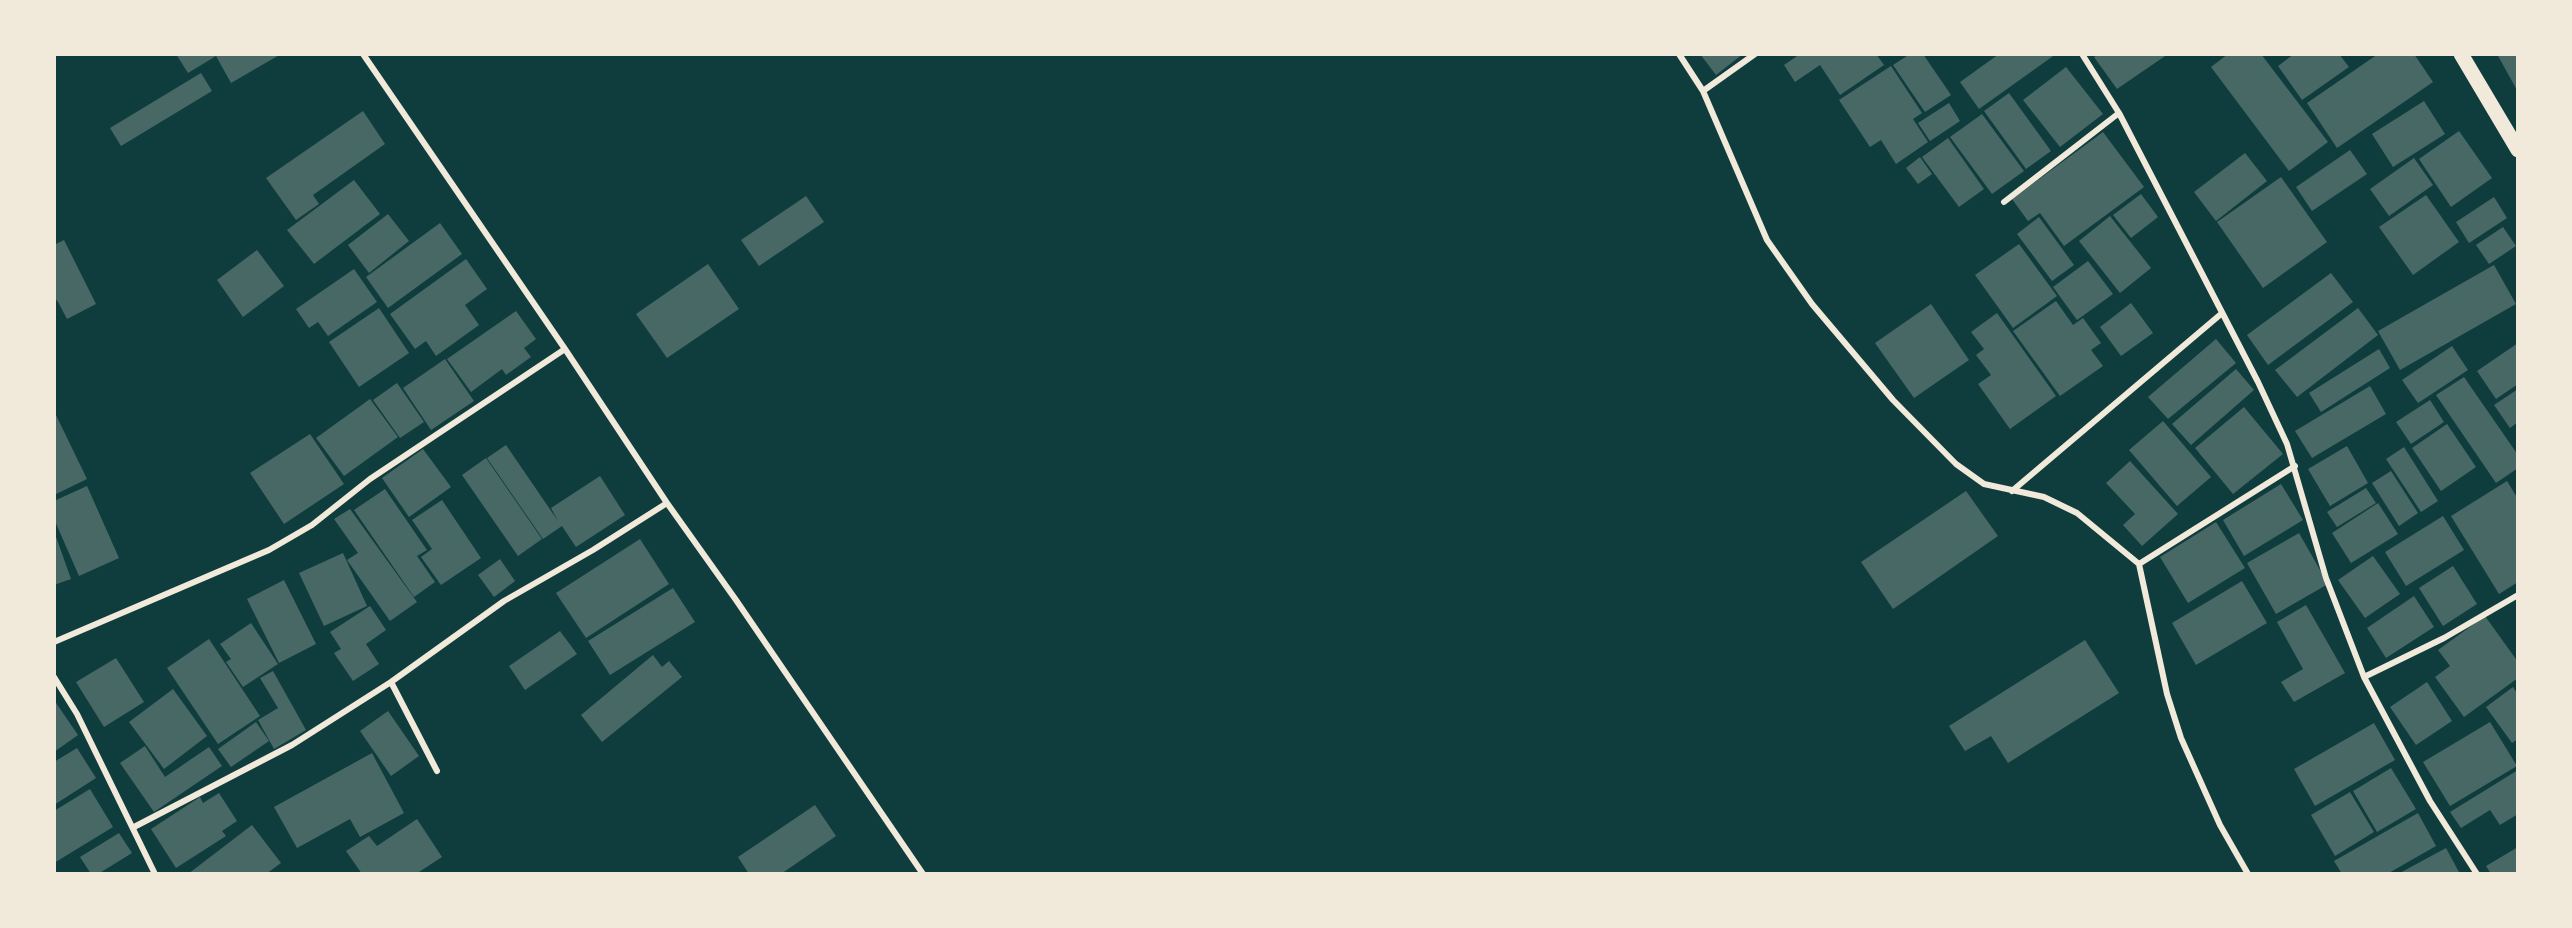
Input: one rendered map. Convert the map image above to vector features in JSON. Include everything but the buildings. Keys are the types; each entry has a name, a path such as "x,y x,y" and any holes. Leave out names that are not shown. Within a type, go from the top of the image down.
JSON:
{"main road":[{"path":"2461,54 2518,150"}],"street":[{"path":"363,54 565,349 667,503 743,609 923,874"},
{"path":"1678,54 1703,92 1767,240 1812,304 1893,400 1956,464 1984,484 2044,497 2077,513 2139,564 2167,694 2181,738 2220,825 2248,874"},
{"path":"1703,92 1755,54"},
{"path":"2082,54 2118,112 2258,382 2295,466 2326,578 2364,677 2430,801 2477,874"},
{"path":"2004,202 2118,112"},
{"path":"2012,491 2221,314"},
{"path":"54,642 269,550 312,525 370,479 565,349"},
{"path":"2139,564 2295,466"},
{"path":"134,827 292,745 390,682 504,601 593,550 667,503"},
{"path":"2364,677 2444,638 2518,595"},
{"path":"54,677 77,714 155,874"},
{"path":"390,682 437,771"}]}
